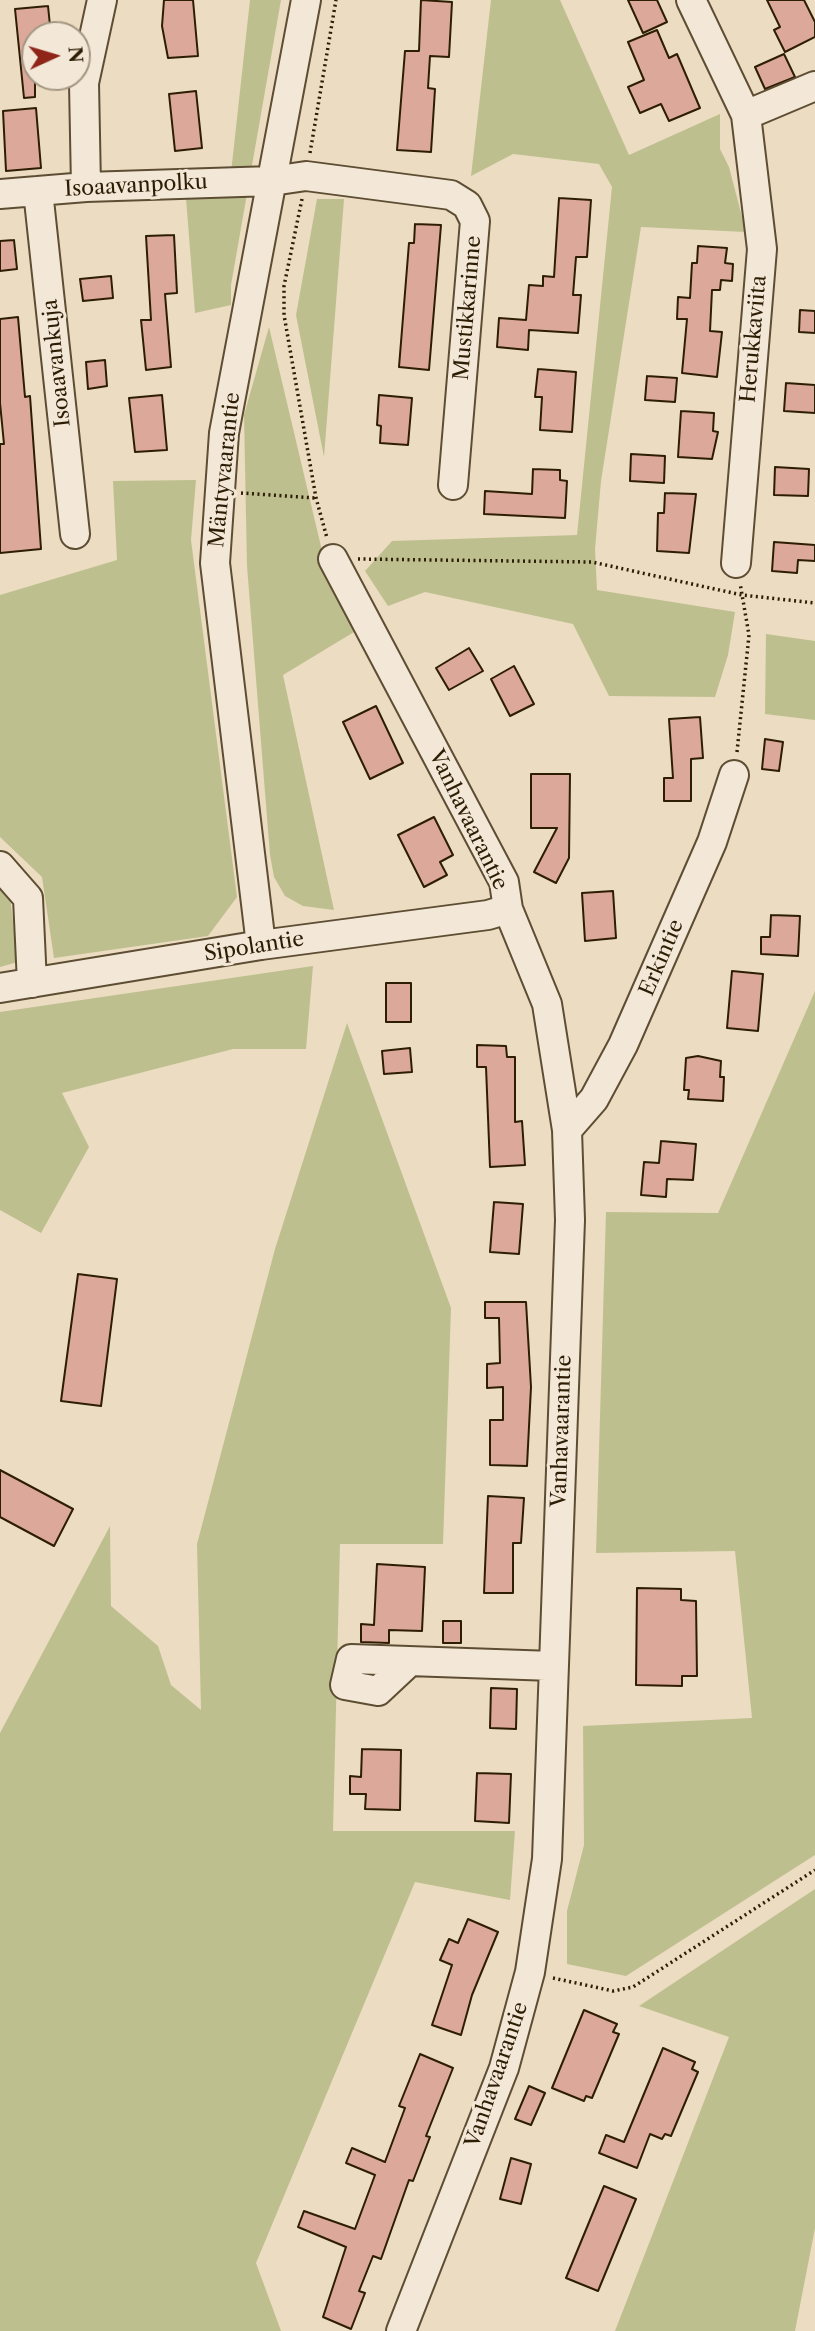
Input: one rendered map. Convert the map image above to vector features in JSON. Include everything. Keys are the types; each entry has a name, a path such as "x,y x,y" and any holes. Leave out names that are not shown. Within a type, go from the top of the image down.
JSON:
{"street":[{"path":"86,187 84,83 102,0"},
{"name":"Mäntyvaarantie","path":"261,945 215,563 224,433 306,0"},
{"name":"Herukkaviita","path":"691,0 746,115 762,248 736,563"},
{"path":"746,115 815,86"},
{"name":"Mustikkarinne","path":"272,181 306,176 451,195 467,205 475,220 453,485"},
{"name":"Isoaavanpolku","path":"0,194 86,187 272,181"},
{"name":"Isoaavankuja","path":"38,191 75,534"},
{"name":"Vanhavaarantie","path":"334,559 504,882 508,909 547,1004 567,1130 570,1220 547,1859 530,1972 504,2068 401,2331"},
{"name":"Erkintie","path":"567,1130 594,1099 623,1045 712,842 734,775"},
{"path":"0,866 28,898 32,983"},
{"name":"Sipolantie","path":"0,988 261,945 488,915 508,909"},
{"path":"409,1661 553,1667"}],"path":[{"path":"336,0 284,286 284,315 316,498 334,559 592,562 742,595 815,603"},
{"path":"219,491 316,498"},
{"path":"734,775 749,635 742,595"},
{"path":"530,1972 613,1991 633,1987 815,1870"}],"green space":[{"path":"250,0 281,0 231,285 231,305 195,313 186,198 229,191"},
{"path":"491,0 560,0 629,155 720,114 720,149 729,167 746,232 641,227 601,481 595,549 597,590 735,612 728,655 715,697 609,696 573,624 425,592 388,606 365,571 392,541 577,535 612,187 599,164 513,154 471,176"},
{"path":"317,199 344,199 324,457 296,315"},
{"path":"269,327 328,576 357,620 354,632 283,675 334,910 303,906 285,896 274,877 270,855 247,566 244,415"},
{"path":"196,480 191,540 237,897 208,936 54,958 42,877 0,837 0,595 117,560 113,481"},
{"path":"766,634 815,641 815,720 765,714"},
{"path":"0,887 10,897 18,962 0,967"},
{"path":"313,966 306,1049 233,1049 62,1093 89,1147 41,1233 0,1210 0,1012"},
{"path":"815,991 815,1855 626,1976 567,1964 567,1911 584,1845 583,1726 752,1718 735,1551 596,1553 606,1212 718,1213"},
{"path":"347,1023 451,1308 443,1544 340,1544 333,1831 515,1831 510,1900 415,1882 256,2263 281,2331 0,2331 0,1733 110,1526 111,1606 158,1646 171,1685 201,1710 197,1544 275,1249"},
{"path":"815,1889 815,2228 795,2331 615,2331 729,2037 639,2006"}],"building":[{"path":"164,0 193,0 198,56 168,58 162,26"},
{"path":"421,0 452,2 449,57 430,56 428,88 435,89 431,152 397,150 405,51 419,51"},
{"path":"628,0 657,0 667,22 643,33"},
{"path":"767,0 804,0 815,22 815,37 785,52 774,30 780,27"},
{"path":"48,6 50,21 21,21 21,68 15,9"},
{"path":"657,30 669,58 677,54 700,108 669,121 661,104 640,113 628,87 644,80 628,42"},
{"path":"784,54 795,77 765,89 755,67"},
{"path":"23,91 35,91 35,97 24,98"},
{"path":"196,91 202,148 175,151 169,94"},
{"path":"36,108 41,168 6,171 3,111"},
{"path":"559,198 591,200 587,257 576,257 573,295 581,295 578,333 529,330 528,350 497,347 499,318 526,320 529,285 543,286 543,276 554,277"},
{"path":"415,224 441,225 429,370 399,367 409,243 414,243"},
{"path":"174,235 177,293 165,294 171,367 146,370 141,320 151,320 146,236"},
{"path":"14,240 17,269 0,271 0,241"},
{"path":"698,246 727,248 725,263 733,264 732,281 721,280 720,290 712,290 710,331 722,332 717,377 682,373 687,319 677,319 678,297 690,298 692,263 697,263"},
{"path":"111,276 113,298 83,301 80,279"},
{"path":"800,310 815,311 815,333 799,332"},
{"path":"18,317 25,397 30,396 41,549 0,553 0,444 4,444 0,403 0,319"},
{"path":"105,360 107,386 88,389 86,362"},
{"path":"538,369 576,372 572,432 540,430 542,397 535,397"},
{"path":"647,376 677,378 675,402 645,400"},
{"path":"786,383 815,385 815,413 784,411"},
{"path":"162,395 167,450 135,452 129,398"},
{"path":"379,395 412,398 408,445 380,443 381,426 377,425"},
{"path":"681,411 714,413 713,431 718,432 712,459 678,457"},
{"path":"631,454 665,456 664,483 630,481"},
{"path":"775,467 809,469 808,496 774,495"},
{"path":"533,469 560,470 560,480 567,481 565,518 484,514 485,491 532,494"},
{"path":"665,493 696,494 689,553 657,551 658,513 664,513"},
{"path":"774,542 815,545 815,561 798,560 797,573 772,571"},
{"path":"469,648 483,671 449,690 436,668"},
{"path":"514,666 534,704 510,716 491,679"},
{"path":"376,706 403,763 370,779 343,722"},
{"path":"700,717 703,758 691,759 691,801 664,801 664,778 673,778 669,719"},
{"path":"765,739 783,742 779,771 762,769"},
{"path":"531,774 570,774 569,858 556,883 534,872 557,828 531,828"},
{"path":"434,817 453,855 440,862 447,875 424,887 398,835"},
{"path":"613,891 616,938 585,941 582,893"},
{"path":"771,915 800,916 798,956 761,954 761,937 770,937"},
{"path":"732,971 763,974 758,1031 727,1028"},
{"path":"386,983 411,983 411,1022 386,1022"},
{"path":"477,1045 506,1046 507,1057 515,1057 515,1122 522,1121 525,1165 490,1167 486,1067 477,1067"},
{"path":"410,1048 412,1072 384,1074 382,1051"},
{"path":"698,1056 721,1061 720,1077 724,1077 723,1101 688,1099 689,1090 684,1090 686,1058"},
{"path":"661,1141 696,1144 693,1180 667,1179 666,1197 641,1195 644,1162 659,1163"},
{"path":"494,1202 523,1204 519,1254 490,1252"},
{"path":"78,1274 117,1279 101,1406 61,1401"},
{"path":"485,1302 526,1302 531,1387 527,1466 490,1465 490,1420 503,1420 503,1387 487,1388 487,1364 500,1363 499,1318 485,1318"},
{"path":"0,1470 73,1509 54,1546 0,1517"},
{"path":"488,1496 524,1498 521,1543 513,1543 513,1593 484,1593"},
{"path":"377,1564 425,1567 422,1631 389,1630 389,1643 361,1642 361,1624 374,1625"},
{"path":"637,1588 681,1589 681,1600 696,1601 697,1676 682,1676 682,1686 636,1685"},
{"path":"443,1621 461,1621 461,1643 443,1643"},
{"path":"491,1688 517,1689 516,1729 490,1728"},
{"path":"362,1749 401,1750 400,1810 365,1809 366,1794 350,1794 350,1776 361,1777"},
{"path":"477,1773 511,1774 509,1823 475,1821"},
{"path":"468,1919 498,1932 472,1995 461,2035 432,2025 452,1965 440,1960 449,1939 458,1943"},
{"path":"584,2010 617,2024 613,2032 619,2034 592,2098 586,2096 584,2101 552,2088"},
{"path":"663,2048 695,2062 692,2069 698,2072 671,2136 665,2134 662,2139 650,2134 637,2168 599,2153 606,2135 624,2142"},
{"path":"420,2054 453,2068 426,2136 430,2137 413,2181 409,2180 381,2259 373,2256 359,2291 365,2293 351,2329 323,2317 346,2247 298,2227 304,2211 355,2229 375,2175 346,2163 352,2148 385,2162 405,2108 399,2106"},
{"path":"529,2086 545,2093 531,2125 515,2119"},
{"path":"511,2158 531,2164 521,2204 500,2199"},
{"path":"604,2186 636,2199 598,2291 566,2278"}]}
